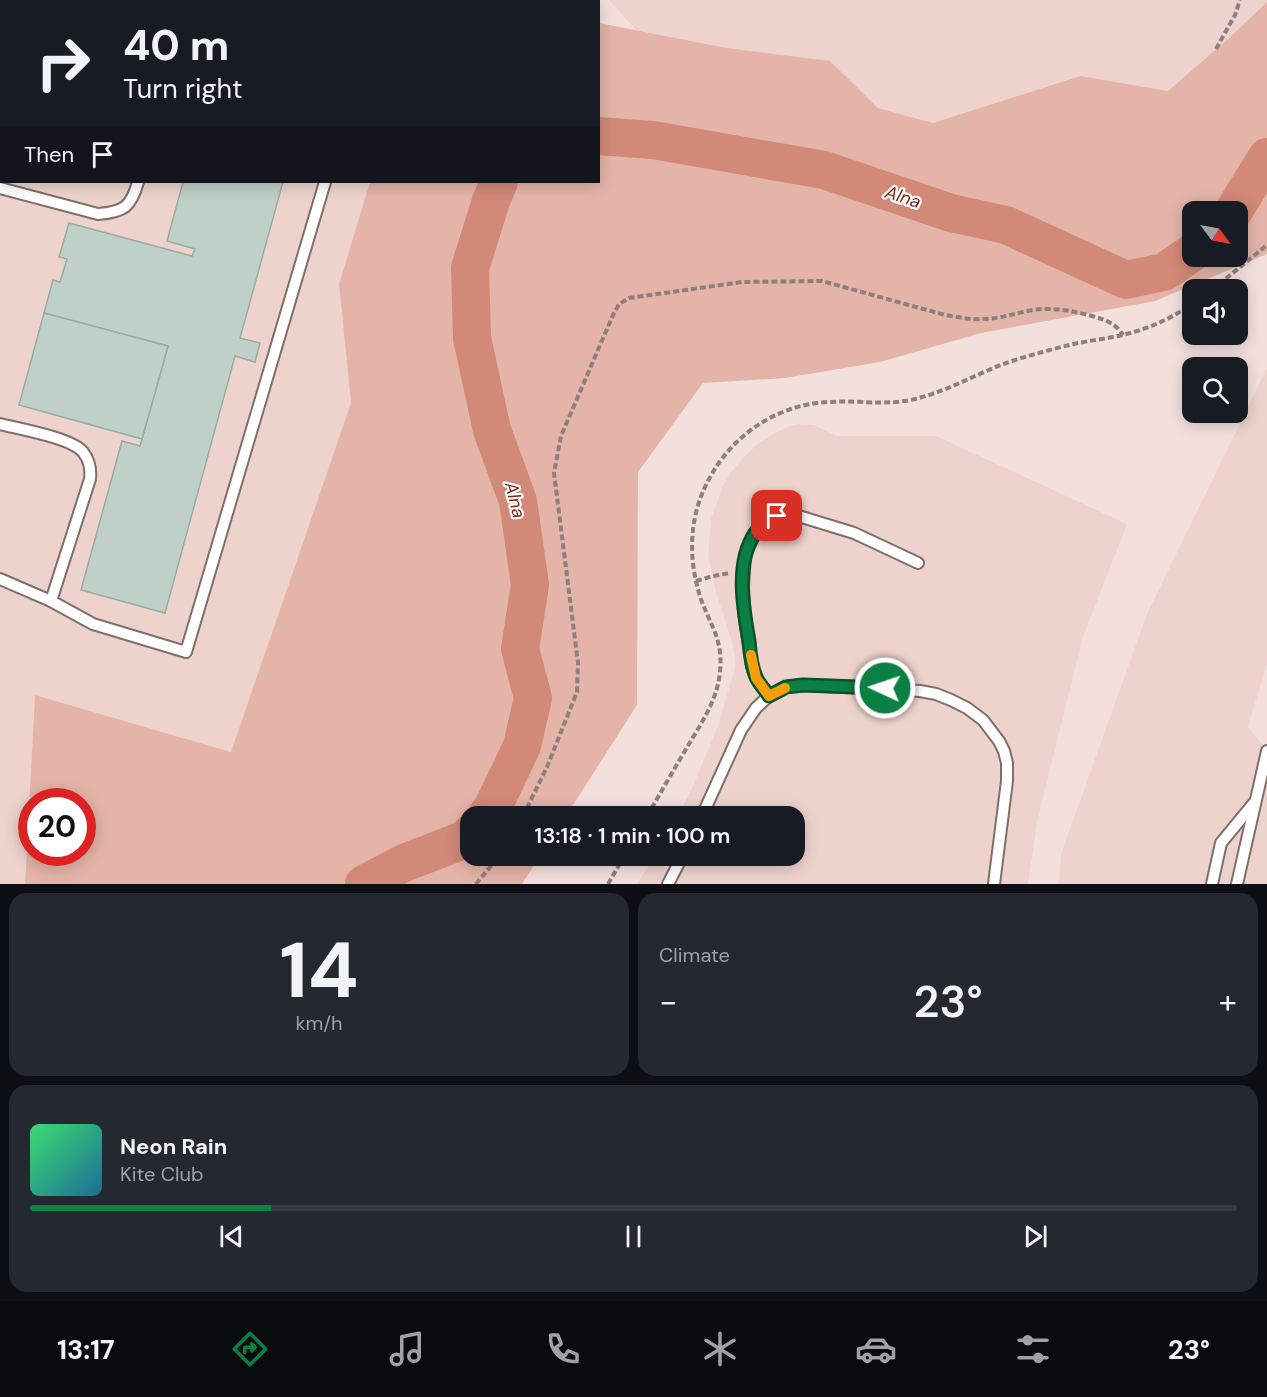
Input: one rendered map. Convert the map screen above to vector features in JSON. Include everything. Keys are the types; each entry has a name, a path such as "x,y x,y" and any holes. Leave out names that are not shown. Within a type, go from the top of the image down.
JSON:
{"lane":[{"path":"0,188 98,214 121,210 128,205 135,194 138,183"},
{"path":"0,579 51,601 93,624 186,652 325,183"},
{"path":"0,424 76,446 88,459 91,467 90,479 51,601"},
{"path":"769,696 756,678 752,666 745,620 743,588 745,555 756,531 777,516 792,514 854,534 918,563"},
{"path":"707,806 741,730 756,708 769,696 786,687 803,685 920,691 936,694 968,708 983,720 1004,751 1007,781 994,884"},
{"path":"1238,884 1267,751"},
{"path":"1212,884 1221,843 1256,800"},
{"path":"668,884 677,866"}],"path":[{"path":"1216,49 1235,15 1240,0"},
{"path":"1225,279 1267,245"},
{"path":"528,806 577,692 578,663 554,473 561,436 613,315 620,304 629,298 742,282 822,281 945,315 982,320 1002,318 1034,310 1074,311 1113,323 1123,335 1152,326 1182,310"},
{"path":"696,581 713,576"},
{"path":"476,884 492,866"},
{"path":"608,884 619,866"}],"shaded area":[{"path":"609,0 1267,0 1267,2 1168,91 1079,76 933,123 878,108 830,61 727,48 636,30"},
{"path":"1267,2 1267,254 1248,262 1248,201 1182,201 1182,267 1236,267 1207,279 1182,279 1182,290 1155,301 981,333 880,362 785,378 703,383 638,472 637,705 572,806 460,806 460,866 534,866 522,884 25,884 26,866 96,866 96,788 30,788 35,695 231,752 351,403 339,284 370,183 600,183 600,23 727,48 830,61 878,108 933,123 1080,76 1168,91"},
{"path":"0,183 370,183 339,284 351,403 231,752 35,695 30,788 18,788 18,866 26,866 25,884 0,884"},
{"path":"1267,368 1267,663 1248,727 1267,748 1267,884 1059,884 1061,854 1147,614 1240,423 1248,423 1248,407"},
{"path":"814,425 837,436 936,436 1127,524 1083,637 1037,822 1028,884 637,884 648,866 805,866 805,806 683,806 718,726 735,668 732,642 716,592 708,556 711,519 723,486 731,472 759,443 790,426"}],"building":[{"path":"183,183 283,183 240,338 260,343 255,362 235,356 165,613 81,590 122,441 140,446 168,346 44,313 53,280 60,282 67,259 59,257 69,223 192,256 195,249 167,241"},
{"path":"44,313 168,346 142,439 19,405"}],"waterway":[{"name":"Alna","path":"600,136 653,140 824,170 951,213 1006,225 1126,280 1164,272 1182,260"},
{"name":"Alna","path":"1240,201 1267,157"},
{"name":"Alna","path":"493,806 522,746 533,698 520,649 530,585 518,501 492,430 472,338 470,268 499,183"},
{"name":"Alna","path":"364,884 404,863 460,841"}],"slow traffic":[{"path":"751,655 756,678 769,696 785,688"}],"route":[{"path":"777,516 756,531 745,555 743,588 745,620 756,678 769,696 786,687 803,685 885,688"}]}
